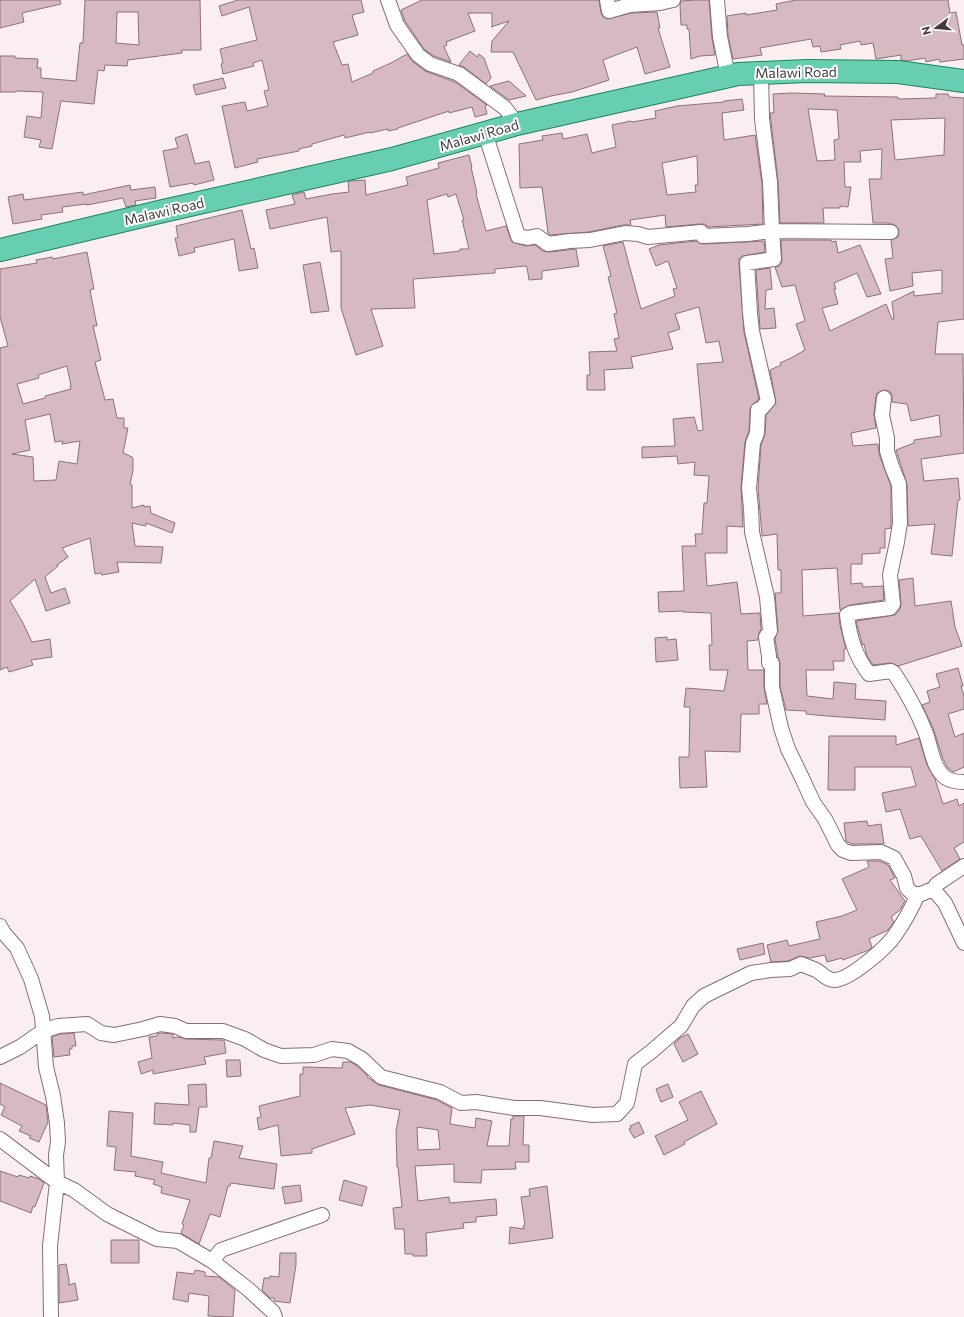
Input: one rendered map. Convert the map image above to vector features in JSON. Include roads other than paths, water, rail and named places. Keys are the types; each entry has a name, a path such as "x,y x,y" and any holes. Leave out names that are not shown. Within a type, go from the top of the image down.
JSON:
{"main road":[{"name":"Malawi Road","path":"0,250 144,215 392,159 517,124 728,76 807,71 898,72 964,81"}],"street":[{"path":"388,0 397,25 418,55 430,64 459,74 505,108 517,124"},
{"path":"607,0 609,10 630,5 660,3 673,0"},
{"path":"717,0 720,38 728,76"},
{"path":"761,73 762,119 770,182 774,259 748,263 752,325 768,401 762,409 758,410 757,434 753,443 749,488 752,532 767,597 770,631 766,637 769,663 772,663 772,687 776,704 788,749 813,802 825,818 838,845 843,850 850,852 881,852 894,858 904,876 907,888 913,894 921,894 933,889 937,884 964,866"},
{"path":"485,133 518,236 528,238 537,236 548,244 590,240 625,233 638,234 648,237 701,232 704,236 748,234 772,231 891,232"},
{"path":"884,398 882,415 887,438 887,451 899,484 900,523 898,542 890,575 893,604 890,608 851,613 847,615 851,642 860,662 869,674 891,671 894,673 925,730 936,765 946,778 956,782 964,782"},
{"path":"933,889 945,903 964,943"},
{"path":"0,1057 20,1047 43,1032 58,1026 87,1024 101,1033 114,1035 160,1024 175,1026 186,1031 223,1031 245,1039 264,1050 281,1056 314,1056 332,1049 348,1051 362,1059 381,1077 440,1092 461,1103 476,1102 514,1108 540,1108 594,1115 617,1114 627,1103 635,1064 681,1026 693,1006 704,996 751,973 790,969 801,964 817,971 825,977 834,980 851,974 895,936 913,906 918,894"},
{"path":"0,926 3,932 17,948 32,979 42,1016 46,1067 53,1096 57,1123 57,1182 50,1246 51,1317"},
{"path":"0,1139 57,1182 74,1190 107,1214 157,1239 178,1241 212,1261 248,1289 273,1312 276,1317"},
{"path":"212,1261 221,1250 322,1215"}]}
